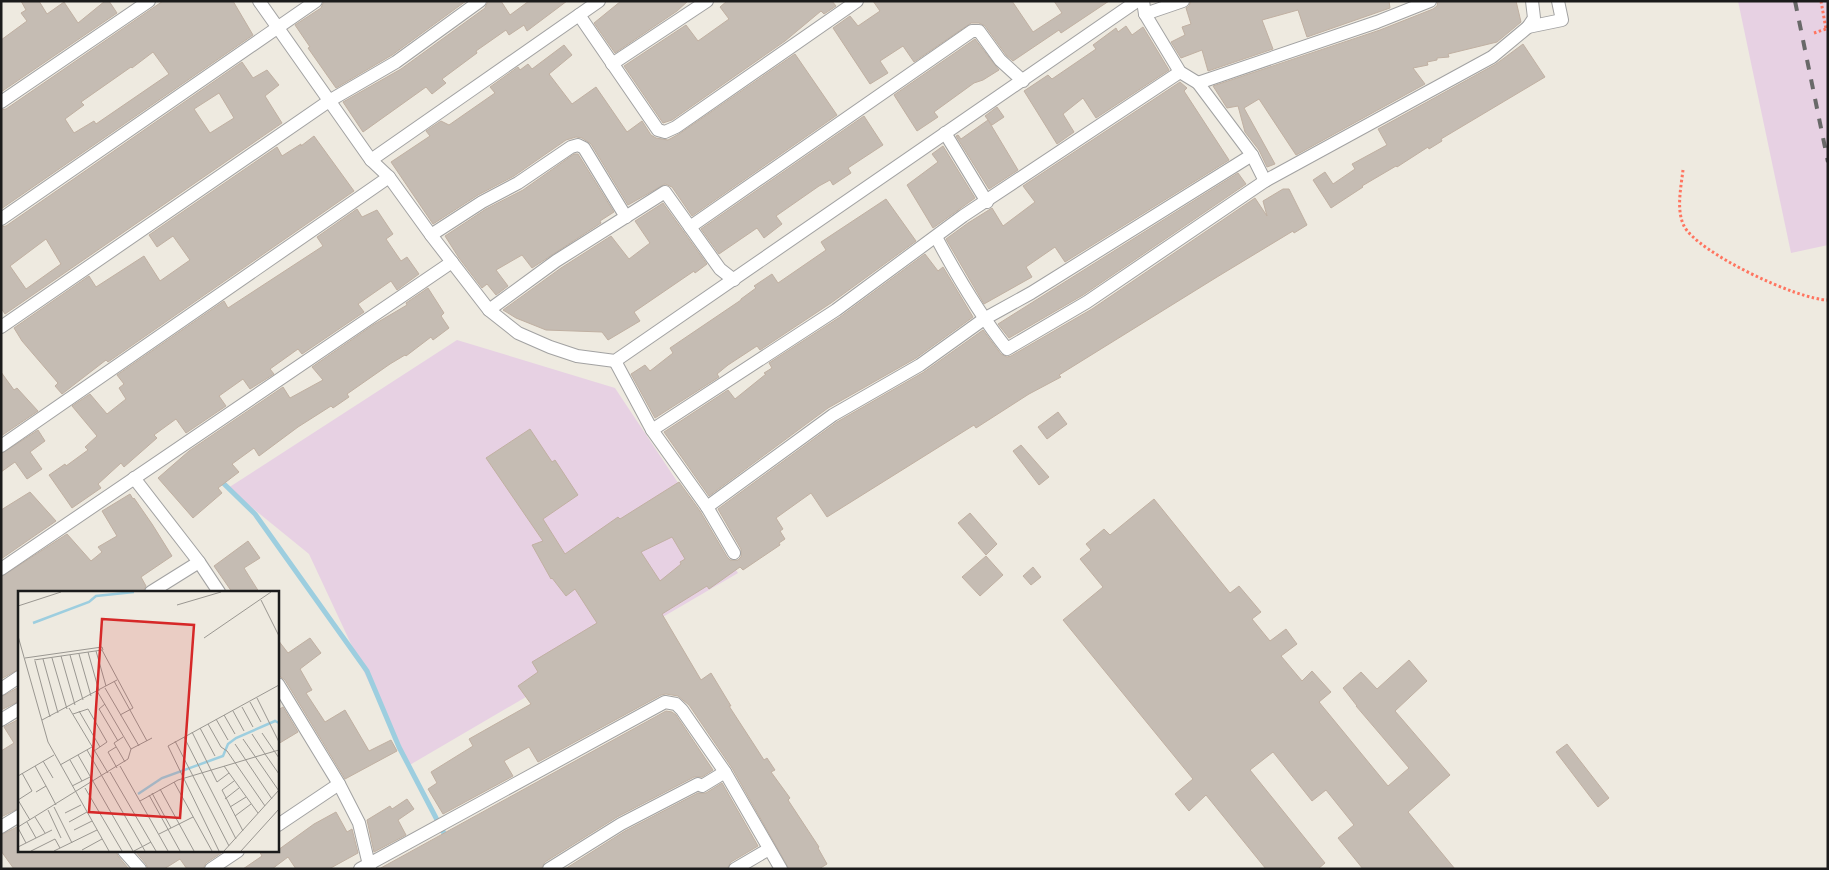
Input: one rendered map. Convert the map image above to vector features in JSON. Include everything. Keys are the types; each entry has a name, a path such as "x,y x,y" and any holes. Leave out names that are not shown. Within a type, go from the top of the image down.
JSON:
{"street":[{"path":"1,102 149,1"},
{"path":"258,1 371,160 389,177 489,310 518,333 550,348 577,356 615,361 1137,1"},
{"path":"1,219 316,1"},
{"path":"1,327 329,101 396,62 480,1"},
{"path":"371,160 599,1"},
{"path":"612,64 707,1"},
{"path":"579,15 658,130 665,132 676,127 857,1"},
{"path":"1183,1 1144,8 1180,72 1198,83 1252,155 1265,181"},
{"path":"1198,83 1377,22 1430,1"},
{"path":"936,237 960,282 1007,349 1087,302 1265,181 1492,57 1528,27 1534,18 1532,1"},
{"path":"1528,27 1562,20 1558,1"},
{"path":"690,227 972,31 979,31 1000,60 1023,81"},
{"path":"652,430 836,310 963,216 987,202 1180,72"},
{"path":"945,133 987,202"},
{"path":"431,235 482,202 518,183 571,147 578,145 584,148 626,217"},
{"path":"707,507 833,416 920,365 984,318 1031,293 1252,155"},
{"path":"1,446 389,177"},
{"path":"489,310 556,262 665,192 720,268 734,280"},
{"path":"1,569 452,262"},
{"path":"615,361 652,430 707,507 734,553"},
{"path":"134,478 198,562 213,590"},
{"path":"153,591 198,562"},
{"path":"1,689 18,678"},
{"path":"279,686 339,784 359,823 366,867 665,702 676,704 682,710 725,772 781,869"},
{"path":"1,720 18,710"},
{"path":"550,869 621,824 698,784 702,786 725,772"},
{"path":"279,824 339,784"},
{"path":"1,827 18,817"},
{"path":"734,869 769,848"},
{"path":"125,852 140,869"},
{"path":"211,869 233,853"}],"path":[{"path":"1814,32 1827,29 1821,1"},
{"path":"1683,170 1680,211 1684,226 1694,238 1719,256 1763,280 1817,300 1828,300"}],"shaded area":[{"path":"1738,1 1828,1 1828,245 1791,253"},
{"path":"457,340 615,388 738,573 408,766 309,554 228,488"}],"building":[{"path":"21,1 39,1 47,14 64,2 78,23 105,1 109,1 117,13 1,92 1,40 27,21 21,13 26,10"},
{"path":"163,1 233,1 253,35 1,209 1,110 6,109","holes":["153,52 169,74 96,124 94,121 74,133 65,119 84,105 81,102"]},
{"path":"324,1 466,1 392,55 336,88 308,48 310,47 295,25 321,8"},
{"path":"488,1 501,1 510,15 529,1 567,1 527,31 524,25 509,35 506,30 476,51 477,53 442,79 446,83 432,94 426,87 363,132 343,102 401,69 485,8"},
{"path":"621,1 688,1 677,11 615,53 594,23"},
{"path":"727,1 832,1 836,6 824,14 821,11 785,41 672,120 663,123 624,66 686,25 698,41 729,19 720,7"},
{"path":"873,1 1012,1 1033,32 1062,13 1054,1 1109,1 1061,33 1059,30 1013,61 1006,55 985,26 979,23 971,23 914,62 903,46 880,61 888,73 870,84 833,28 850,16 858,26 880,11"},
{"path":"1191,1 1389,1 1390,8 1307,37 1298,10 1262,20 1273,49 1208,71 1202,50 1181,58 1171,42 1185,35 1182,27 1191,24 1186,8"},
{"path":"1438,1 1516,1 1521,22 1497,42 1448,54 1449,57 1437,58 1437,60 1427,62 1428,65 1413,68 1425,84 1296,155 1259,99 1244,108 1275,164 1267,167 1259,150 1245,132 1238,106 1227,108 1213,86 1380,30 1433,9 1437,6"},
{"path":"1126,26 1132,35 1143,27 1169,70 1096,118 1083,98 1063,114 1074,132 1057,144 1024,91 1048,75 1052,79 1096,49 1093,45 1116,28 1118,32"},
{"path":"975,39 999,70 974,83 934,112 938,117 917,131 894,95"},
{"path":"1523,44 1545,77 1441,139 1442,141 1429,149 1428,147 1362,186 1331,208 1313,180 1325,172 1333,184 1355,169 1352,164 1387,145 1378,129 1496,64"},
{"path":"564,45 572,55 549,74 572,104 596,87 627,132 642,121 651,135 668,140 795,54 837,115 692,216 672,187 665,184 628,205 591,144 582,138 576,137 566,140 514,176 478,195 433,224 391,162 430,136 426,131 441,121 449,125 495,93 490,87 518,67 520,70 528,64 532,69"},
{"path":"242,62 253,78 267,70 279,85 265,96 282,123 5,314 1,308 1,227 6,226","holes":["219,93 234,118 210,133 194,109","46,239 61,264 26,289 10,266"]},
{"path":"1180,82 1187,88 1184,91 1229,160 1065,262 1055,247 1026,267 1032,277 984,304 946,239 992,208 1003,226 1035,202 1023,186"},
{"path":"997,107 1004,117 992,125 985,116"},
{"path":"864,116 883,145 848,168 851,173 833,185 830,180 776,216 782,224 764,238 757,228 719,254 701,229"},
{"path":"988,120 1018,170 989,189 956,136 958,135 961,139"},
{"path":"314,136 354,191 108,362 106,360 62,394 55,386 58,383 22,341 14,328 89,276 96,287 144,256 160,281 190,260 173,236 157,247 149,235 277,147 282,156 301,144 301,146"},
{"path":"943,146 975,198 933,228 907,185 938,162 932,154"},
{"path":"574,154 578,154 614,212 600,221 601,223 532,268 522,255 496,270 508,286 496,295 487,284 482,288 445,236 486,209 523,190"},
{"path":"1238,173 1246,184 1083,295 1009,338 998,324"},
{"path":"1283,189 1289,189 1307,225 1294,233 1293,231 1217,277 1059,375 1061,377 1029,394 976,428 974,425 827,517 811,493 776,518 783,529 780,531 785,539 779,543 780,545 743,570 740,567 709,589 707,586 662,614 701,680 711,673 731,706 729,706 764,760 767,758 775,770 771,772 790,798 788,800 819,847 827,864 819,869 789,869 732,768 689,705 678,696 666,694 538,762 529,747 504,761 513,776 443,814 428,789 437,783 431,772 473,746 469,739 531,704 518,686 538,672 532,662 597,623 575,589 566,596 551,579 532,545 543,541 486,458 530,429 552,462 555,460 578,495 543,519 565,554 618,517 620,519 679,482 700,511 727,557 730,560 738,560 741,557 741,549 718,509 837,422 924,372 983,330 1001,354 1007,357 1011,356 1092,309 1255,198 1267,216 1263,201","holes":["672,537 685,559 660,581 641,552"]},
{"path":"886,199 916,241 831,303 760,350 757,346 728,365 717,374 719,377 655,418 631,374 645,365 650,371 673,353 670,348 741,300 756,288 754,286 772,274 778,283 826,250 821,242"},
{"path":"663,203 707,264 634,312 640,321 608,340 602,332 546,330 516,318 503,310 561,268 611,236 629,259 650,243 635,221"},
{"path":"357,209 362,217 377,210 393,234 386,239 401,261 407,257 419,274 397,290 391,281 358,304 364,312 302,354 298,349 270,369 274,374 250,389 243,379 219,396 226,406 186,433 176,419 154,435 157,438 124,467 121,463 98,484 101,488 72,508 49,475 65,464 66,466 88,450 85,447 97,436 72,406 90,394 107,414 126,399 119,388 124,384 117,375 224,301 228,308 323,246 317,237"},
{"path":"925,254 938,271 943,267 973,317 916,358 828,408 709,496 664,432 728,390 735,399 772,368 769,363 840,317"},
{"path":"428,288 444,313 441,316 449,328 433,340 431,337 406,356 390,364 347,394 349,397 298,427 259,456 254,448 232,464 239,472 218,488 222,493 193,518 158,478 189,451 283,387 290,398 323,380 312,367 373,325 407,305 406,303"},
{"path":"1,372 14,390 17,388 38,411 1,436"},
{"path":"1058,412 1067,424 1047,439 1038,427"},
{"path":"38,430 45,441 30,452 42,469 27,479 15,462 1,472 1,454"},
{"path":"1021,445 1049,477 1039,485 1013,451"},
{"path":"30,492 56,521 1,559 1,510"},
{"path":"130,494 172,556 141,577 146,586 144,591 18,591 18,670 1,679 1,577 67,534 91,561 102,552 98,547 117,536 102,511"},
{"path":"1154,499 1230,593 1239,586 1261,612 1252,619 1270,641 1286,629 1297,644 1281,656 1302,681 1312,671 1331,692 1319,702 1388,786 1409,768 1343,688 1361,672 1377,689 1409,660 1427,681 1395,711 1450,775 1408,812 1455,869 1363,869 1338,838 1354,825 1326,790 1312,801 1273,752 1250,770 1325,863 1318,869 1266,869 1206,795 1189,811 1175,794 1193,779 1063,620 1103,587 1080,559 1091,550 1086,544 1104,529 1110,535"},
{"path":"970,513 997,544 986,555 958,523"},
{"path":"248,541 260,558 244,568 258,591 231,591 214,566"},
{"path":"986,556 1003,575 980,596 962,577"},
{"path":"1033,567 1041,577 1031,585 1023,576"},
{"path":"310,638 321,653 300,669 312,690 306,693 325,722 345,710 369,751 391,740 397,751 345,779 285,680 279,676 279,641 288,653"},
{"path":"18,688 18,702 1,710 1,697"},
{"path":"283,707 298,732 279,743 279,709"},
{"path":"666,711 676,715 713,770 702,777 694,777 617,817 545,862 541,869 379,869"},
{"path":"18,720 18,808 1,817 1,751 14,743 4,727"},
{"path":"1567,744 1609,798 1598,807 1556,752"},
{"path":"722,783 758,846 731,862 727,869 565,869 625,831 698,793 706,793"},
{"path":"407,799 414,809 398,820 406,835 374,852 367,820 390,806 392,809"},
{"path":"336,812 347,832 352,829 358,853 329,869 296,869 288,857 272,869 243,869 262,856 260,852 279,852 279,849 314,824"},
{"path":"18,826 18,852 116,852 129,869 14,869 1,851 1,835"},
{"path":"136,852 221,853 206,863 203,869 187,869 180,859 164,869 148,869"}],"waterway":[{"path":"219,479 255,514 367,671 399,747 447,839"}],"railway":[{"path":"1795,1 1828,162"}]}
